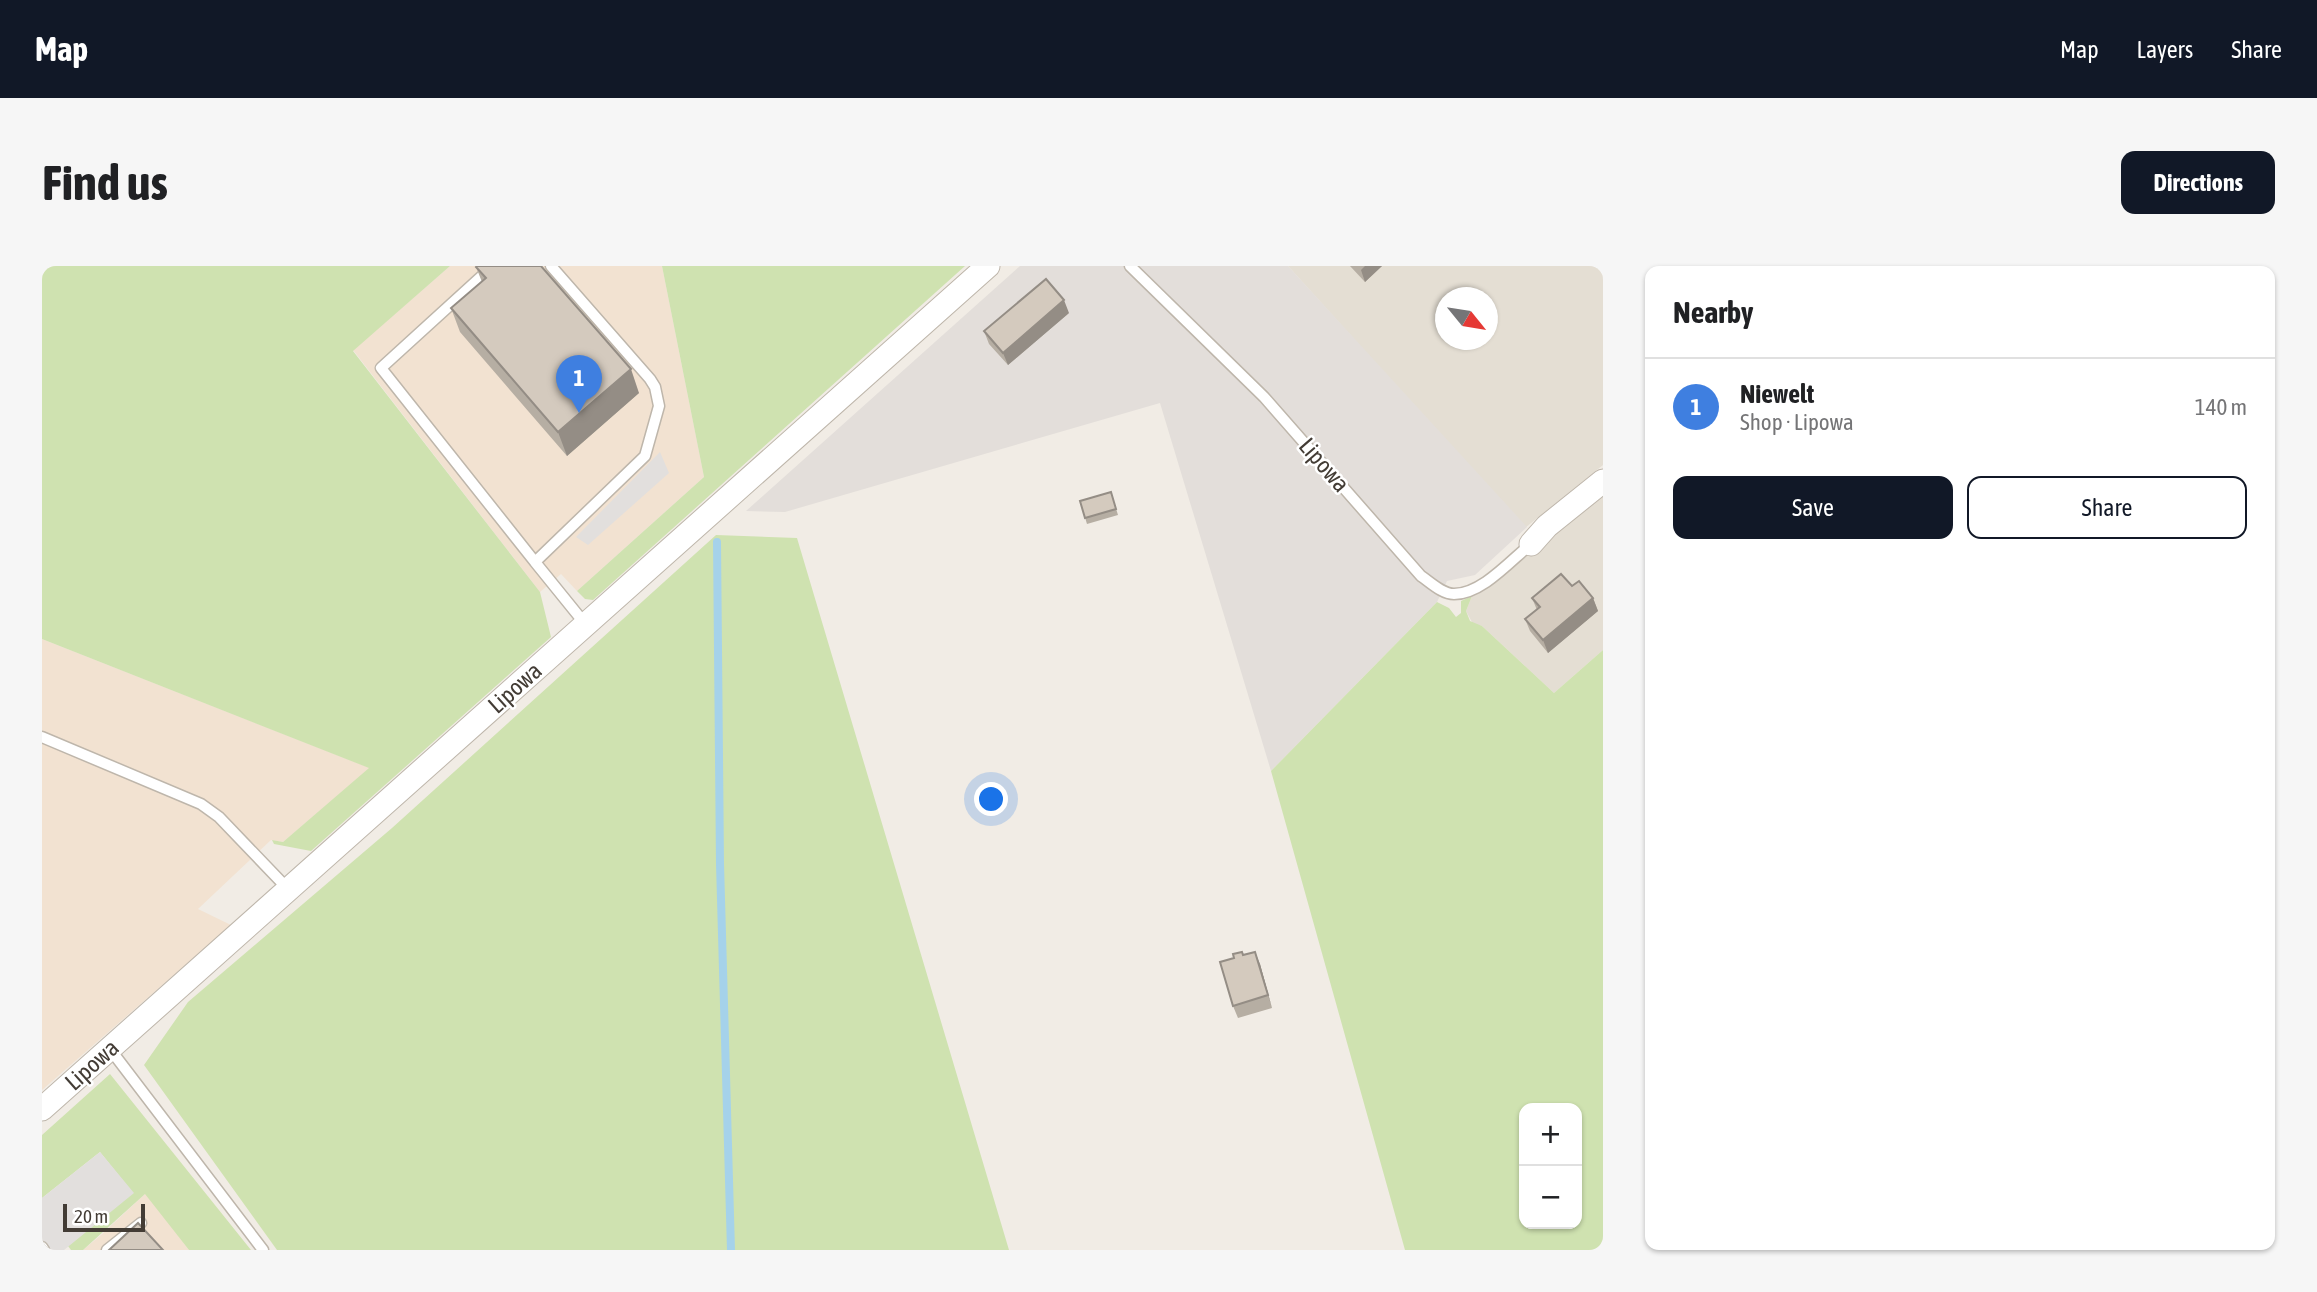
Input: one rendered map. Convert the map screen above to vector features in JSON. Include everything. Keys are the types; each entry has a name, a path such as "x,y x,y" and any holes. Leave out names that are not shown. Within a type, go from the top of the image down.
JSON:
{"street":[{"name":"Lipowa","path":"42,1109 988,266"},
{"path":"1531,544 1548,526 1603,481"}],"lane":[{"path":"493,266 381,368 586,625"},
{"path":"535,562 645,456 659,406 655,387 650,379 551,266"},
{"name":"Lipowa","path":"1130,266 1264,397 1421,576 1440,590 1453,595 1471,590 1531,544"},
{"path":"42,737 201,804 219,817 288,888"},
{"path":"110,1049 263,1250"},
{"path":"107,1250 141,1223"}],"shaded area":[{"path":"450,266 662,266 704,477 577,591 561,574 540,592 353,350"},
{"path":"1020,266 1288,266 1527,527 1475,575 1447,581 1437,602 1271,771 1160,403 785,512 746,511"},
{"path":"1288,266 1603,266 1603,465 1525,528"},
{"path":"660,452 669,473 588,545 576,537"},
{"path":"1603,490 1603,650 1554,693 1482,626 1473,624 1466,611 1472,596"},
{"path":"42,639 370,768 283,842 271,840 198,909 231,925 42,1090"},
{"path":"100,1152 134,1193 64,1250 42,1250 42,1198"},
{"path":"146,1193 189,1250 83,1250 101,1235"}],"green space":[{"path":"42,266 450,266 353,351 540,592 551,637 311,851 274,844 272,840 283,842 369,768 42,639"},
{"path":"662,266 965,266 593,600 585,599 577,591 704,477"},
{"path":"716,535 797,538 1009,1250 277,1250 144,1065 188,1002 392,828"},
{"path":"1472,596 1466,611 1470,621 1482,626 1554,693 1603,650 1603,1250 1405,1250 1271,771 1437,602 1449,608 1456,617 1461,613 1461,601"},
{"path":"110,1074 251,1250 189,1250 145,1194 83,1250 71,1250 68,1246 133,1193 100,1152 42,1198 42,1135"}],"building":[{"path":"477,266 541,266 631,369 558,432 451,308 486,278"},
{"path":"1046,279 1064,300 1003,353 984,331"},
{"path":"1111,492 1116,509 1085,518 1080,501"},
{"path":"1561,574 1572,586 1579,581 1593,598 1543,640 1525,619 1540,607 1532,598"},
{"path":"1242,952 1243,955 1255,952 1268,995 1233,1006 1220,962 1234,958 1233,954"},
{"path":"138,1223 163,1250 109,1250"}],"waterway":[{"path":"717,542 720,864 731,1250"}],"place":[{"name":"Niewelt","path":"579,413"}]}
